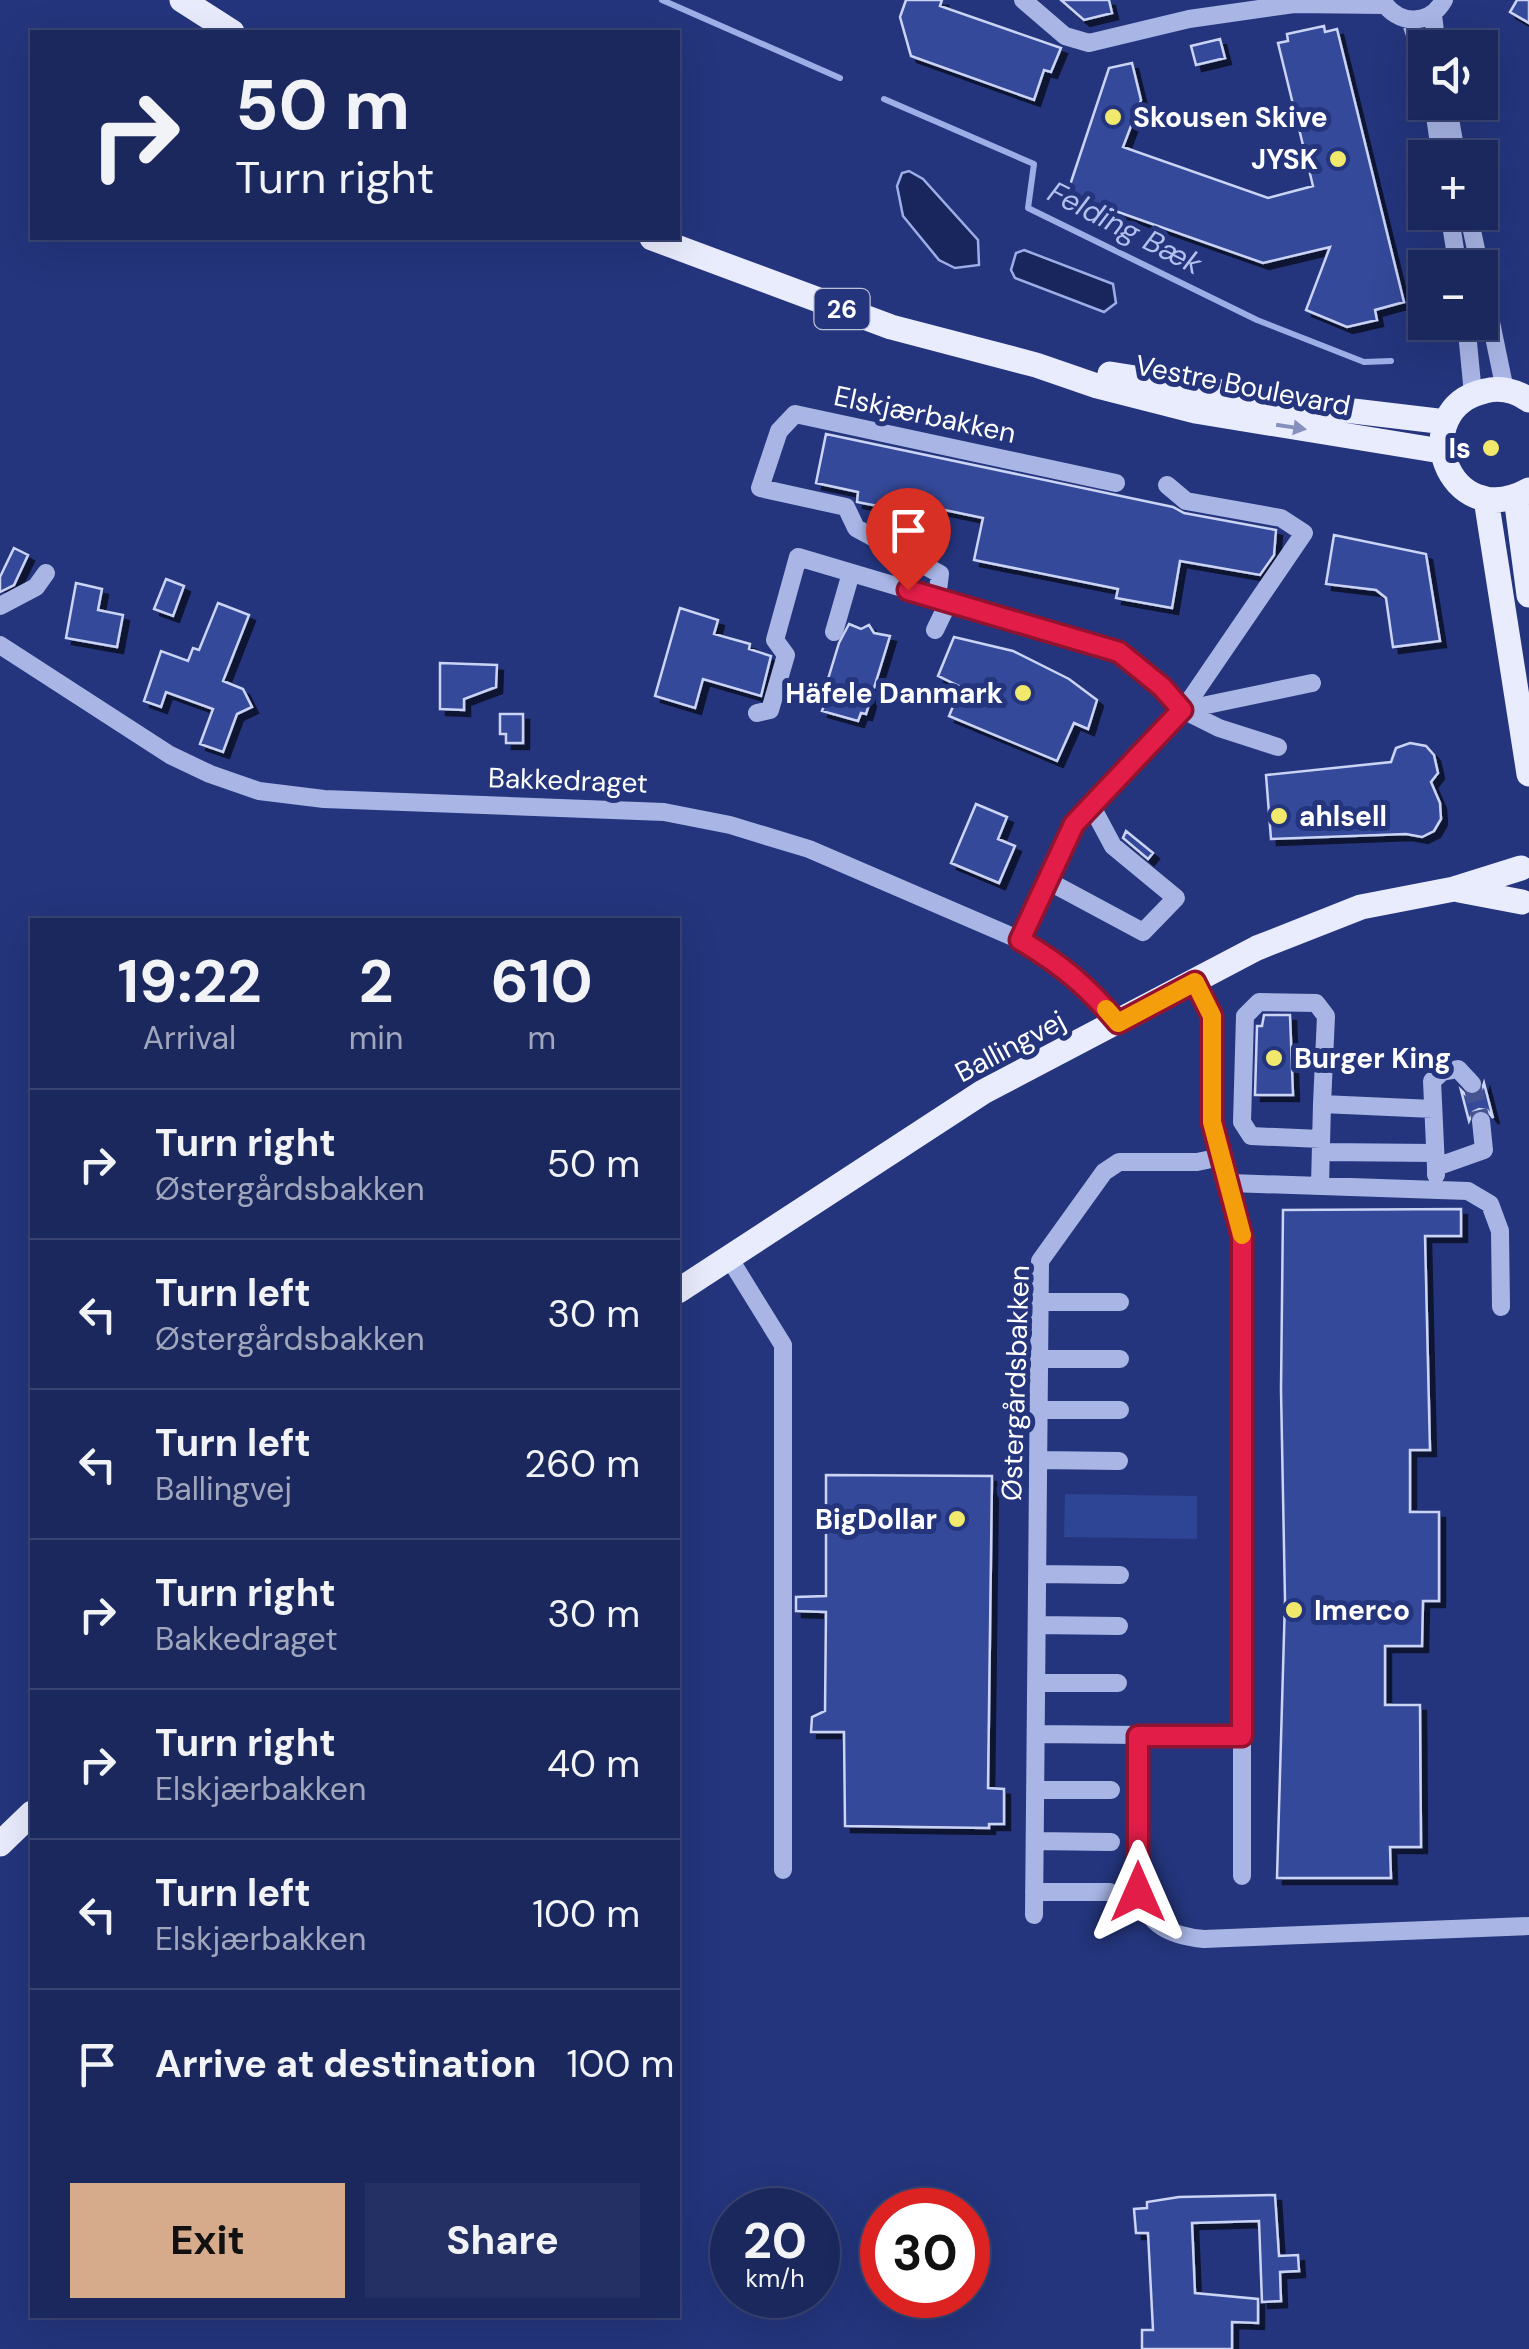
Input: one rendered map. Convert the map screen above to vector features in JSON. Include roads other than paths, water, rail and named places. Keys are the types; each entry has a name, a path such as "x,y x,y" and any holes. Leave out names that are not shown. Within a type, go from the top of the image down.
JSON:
{"main road":[{"path":"182,0 229,30"},
{"name":"Vestre Boulevard","path":"657,240 890,327 1036,365 1097,386 1195,411 1442,452"},
{"name":"Vestre Boulevard","path":"1036,365 1446,422"},
{"path":"1529,400 1505,390 1474,394 1462,401 1446,422 1442,452 1446,468 1470,493 1486,499 1523,493 1529,595"},
{"path":"1486,499 1529,774"},
{"path":"1525,861 1518,890 1526,907"},
{"name":"Ballingvej","path":"680,1290 982,1092 1257,948 1361,907 1454,889 1525,861"},
{"name":"Ballingvej","path":"1454,889 1526,907"},
{"path":"0,1844 30,1815"}],"street":[{"path":"1024,0 1065,36 1090,43 1188,19 1294,4 1383,3 1392,13 1410,20 1438,7"},
{"path":"1410,20 1413,30"},
{"path":"1468,340 1474,394"},
{"path":"1495,340 1505,390"},
{"name":"Elskjærbakken","path":"943,599 940,574 856,528 846,507 760,488 780,431 796,414 1116,483"},
{"path":"1020,940 1074,824 1182,710 1304,532 1281,518 1186,501 1167,486"},
{"path":"757,713 770,710 780,684 786,655 775,640 798,557 1119,652 1162,687 1182,710 1219,728 1278,747"},
{"path":"0,606 36,587 46,572"},
{"path":"834,632 851,573"},
{"path":"935,630 943,599"},
{"name":"Bakkedraget","path":"0,645 170,755 258,791 324,799 664,812 730,825 809,849 1020,940 1074,975 1118,1023"},
{"path":"1182,710 1312,684"},
{"path":"1048,881 1143,932 1176,898 1113,846 1092,806"},
{"path":"1195,982 1212,1016 1212,1122 1242,1237 1242,1876"},
{"path":"1320,1186 1321,1146 1322,1104 1326,1016 1316,1003 1260,1002 1245,1016 1242,1122 1251,1136 1321,1146 1436,1160 1484,1150 1482,1121"},
{"path":"1436,1190 1432,1081 1442,1072 1458,1069 1472,1084"},
{"path":"1322,1104 1434,1109"},
{"name":"Østergårdsbakken","path":"1034,1915 1040,1261 1104,1172 1119,1162 1197,1162 1221,1157"},
{"path":"1230,1183 1468,1191 1490,1204 1500,1231 1500,1307"},
{"path":"728,1256 782,1345 783,1870"},
{"path":"1040,1302 1120,1302"},
{"path":"1040,1358 1120,1359"},
{"path":"1039,1410 1120,1410"},
{"path":"1039,1460 1119,1461"},
{"path":"1038,1574 1120,1575"},
{"path":"1037,1625 1119,1626"},
{"path":"1037,1683 1118,1683"},
{"path":"1037,1734 1242,1736"},
{"path":"1138,1736 1138,1892 1143,1908 1156,1924 1176,1937 1204,1940 1529,1926"},
{"path":"1036,1790 1111,1790"},
{"path":"1035,1841 1111,1842"},
{"path":"1034,1892 1110,1892"}],"waterway":[{"name":"Felding Bæk","path":"662,0 840,78"},
{"name":"Felding Bæk","path":"884,99 1034,164 1028,208 1257,320 1364,362 1391,361"}],"tunnel":[{"path":"1472,1084 1481,1121"}],"place":[{"name":"Skousen Skive","path":"1113,117"},
{"name":"JYSK","path":"1338,159"},
{"name":"Is","path":"1491,448"},
{"name":"Häfele Danmark","path":"1023,693"},
{"name":"ahlsell","path":"1279,816"},
{"name":"Burger King","path":"1274,1058"},
{"name":"BigDollar","path":"957,1519"},
{"name":"Imerco","path":"1294,1610"}]}
